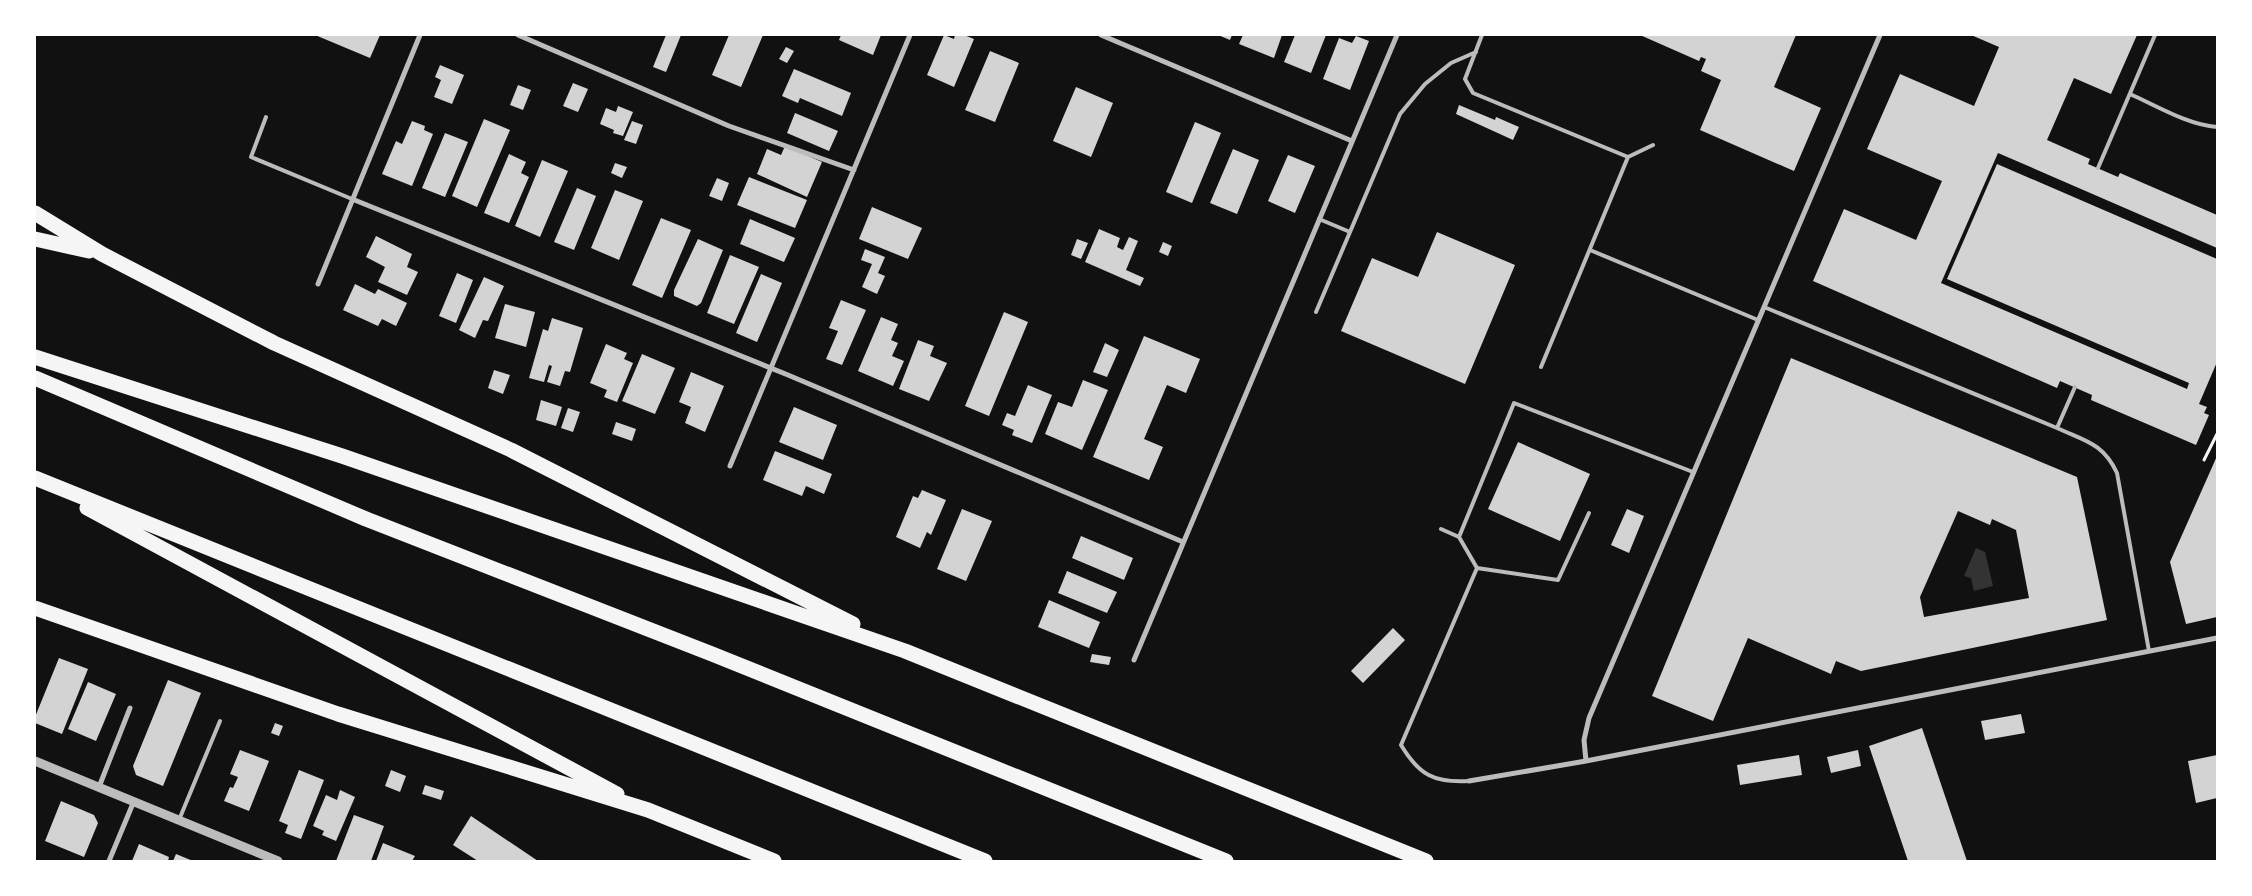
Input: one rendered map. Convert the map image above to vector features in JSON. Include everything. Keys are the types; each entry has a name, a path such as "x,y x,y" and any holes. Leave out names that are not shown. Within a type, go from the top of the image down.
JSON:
{"highway":[{"path":"35,213 102,254 274,343 511,450 905,651"},
{"path":"35,239 102,254"},
{"path":"35,357 342,456 905,651 1426,861"},
{"path":"35,378 366,519 712,654 1226,861"},
{"path":"35,479 648,810"},
{"path":"35,479 985,861"},
{"path":"35,608 338,714 648,810 774,861"}],"street":[{"path":"318,284 420,35"},
{"path":"518,35 729,126 854,170"},
{"path":"730,466 910,35"},
{"path":"1101,35 1352,141"},
{"path":"1134,660 1397,35"},
{"path":"1586,761 1584,740 1589,718 1880,35"},
{"path":"352,198 772,369 1183,542"},
{"path":"1469,781 1586,761 2217,638"},
{"path":"99,787 130,708"},
{"path":"35,761 278,861"},
{"path":"109,861 134,801"}],"lane":[{"path":"1482,35 1465,79 1473,93 1628,157"},
{"path":"2098,168 2155,35"},
{"path":"1316,312 1400,114 1425,84 1452,63 1476,52"},
{"path":"2130,94 2190,121 2217,127"},
{"path":"266,117 251,157 352,198"},
{"path":"1541,367 1628,157 1653,145"},
{"path":"1319,219 1350,232"},
{"path":"1590,250 1758,320"},
{"path":"1764,307 2057,428 2095,445 2109,456 2117,473 2149,651"},
{"path":"2057,428 2075,387"},
{"path":"1459,537 1514,403 1694,472"},
{"path":"1477,568 1558,580 1589,513"},
{"path":"1441,529 1459,537 1477,568"},
{"path":"1469,781 1448,782 1425,774 1410,761 1401,745 1477,568"},
{"path":"179,820 220,721"}],"path":[{"path":"2204,460 2217,434"}],"shaded area":[{"path":"1976,548 1985,552 1993,586 1974,591 1971,578 1964,576"}],"building":[{"path":"315,35 380,35 370,58"},
{"path":"666,35 681,35 666,72 653,67"},
{"path":"729,35 763,35 741,87 712,75"},
{"path":"841,35 881,35 873,55 839,40"},
{"path":"944,35 954,39 955,35 964,35 974,39 954,87 927,75"},
{"path":"1218,35 1232,35 1230,40"},
{"path":"1243,35 1282,35 1274,58 1239,44"},
{"path":"1295,35 1326,35 1311,73 1284,62"},
{"path":"1640,35 1796,35 1774,87 1821,108 1794,171 1700,130 1721,80 1701,71 1706,59 1701,57 1699,61"},
{"path":"1971,35 2137,35 2111,94 2074,78 2047,140 2090,159 2088,164 2118,177 2120,173 2217,215 2217,248 1998,153 1941,283 2187,389 2189,383 1947,279 1997,164 2217,259 2217,362 2199,404 2207,407 2204,413 2209,415 2196,445 2091,400 2092,395 2060,381 2057,388 1813,281 1844,209 1916,240 1942,181 1867,149 1900,74 1974,106 1999,47"},
{"path":"1356,36 1369,41 1350,90 1323,79 1339,38 1352,43"},
{"path":"786,47 794,51 787,63 779,59"},
{"path":"990,51 1019,63 995,122 965,110"},
{"path":"440,65 464,75 452,104 434,97 441,80 435,77"},
{"path":"794,69 851,93 842,116 800,98 798,103 782,96"},
{"path":"573,83 588,89 578,112 563,106"},
{"path":"518,85 531,90 523,110 510,105"},
{"path":"1076,87 1113,103 1091,157 1053,141"},
{"path":"1459,105 1495,120 1496,117 1519,127 1513,140 1456,114"},
{"path":"618,106 633,112 623,136 613,133 614,130 600,124 606,108 616,112"},
{"path":"795,113 838,131 829,151 787,133"},
{"path":"484,119 510,130 477,207 452,196"},
{"path":"412,121 425,126 424,130 433,134 412,186 382,174 396,141 402,144"},
{"path":"632,121 643,125 636,144 624,140"},
{"path":"1195,122 1221,133 1192,203 1166,192"},
{"path":"445,133 468,142 445,197 422,188"},
{"path":"785,146 822,162 807,197 757,174 767,149 781,155"},
{"path":"1233,149 1259,160 1237,214 1210,203"},
{"path":"509,154 526,162 521,173 529,177 509,223 484,213"},
{"path":"1288,155 1315,166 1295,213 1268,201"},
{"path":"542,160 568,171 540,237 515,226"},
{"path":"615,163 627,167 622,178 611,173"},
{"path":"749,177 807,200 795,228 737,205"},
{"path":"717,178 729,183 722,201 709,196"},
{"path":"577,188 596,196 574,250 554,242"},
{"path":"615,190 643,201 619,260 591,248"},
{"path":"872,207 922,228 908,259 859,239"},
{"path":"661,218 691,230 662,298 632,285"},
{"path":"750,219 795,238 784,262 740,244"},
{"path":"1099,229 1120,238 1117,247 1123,250 1129,237 1138,241 1126,270 1144,278 1140,286 1085,262"},
{"path":"1437,232 1515,265 1465,384 1341,331 1372,258 1418,277"},
{"path":"376,236 412,254 407,267 418,272 407,295 378,282 385,267 366,257"},
{"path":"698,239 723,250 701,303 697,306 674,296 674,290"},
{"path":"1077,239 1088,243 1081,259 1071,255"},
{"path":"1163,242 1172,246 1168,256 1159,252"},
{"path":"865,249 885,257 878,273 885,276 877,294 862,287 872,264 861,260"},
{"path":"730,255 759,267 734,324 707,313"},
{"path":"457,273 473,280 456,323 439,316"},
{"path":"761,274 782,283 757,342 736,333"},
{"path":"484,277 504,286 488,321 483,320 475,338 459,330"},
{"path":"355,284 375,294 378,289 407,303 396,326 382,319 378,326 343,310"},
{"path":"841,300 866,310 842,365 826,359 838,331 829,328"},
{"path":"505,304 535,312 526,347 495,338"},
{"path":"1004,312 1028,322 989,416 965,406"},
{"path":"881,317 898,324 891,340 898,343 892,356 904,361 893,386 858,371"},
{"path":"552,318 583,328 570,372 565,371 560,386 547,382 552,366 549,365 544,382 529,378 543,329 548,331"},
{"path":"1144,336 1200,359 1186,393 1167,385 1144,439 1163,447 1149,480 1093,457"},
{"path":"918,340 934,346 930,356 947,363 929,401 899,389"},
{"path":"1105,343 1119,350 1107,377 1093,372"},
{"path":"606,344 627,353 624,359 633,363 617,402 604,397 607,390 590,383"},
{"path":"642,354 675,368 655,414 622,401"},
{"path":"1791,358 2077,477 2107,620 1861,671 1836,661 1831,674 1748,638 1713,721 1652,696","holes":["1958,511 1990,525 1992,519 2016,530 2029,598 1924,617 1920,597"]},
{"path":"494,370 510,375 503,394 488,388"},
{"path":"691,372 724,386 705,432 685,423 691,407 679,402"},
{"path":"1083,380 1108,390 1082,450 1045,434 1058,402 1072,407"},
{"path":"1028,385 1052,395 1032,443 1012,435 1014,430 1002,425 1007,413 1015,416"},
{"path":"541,400 562,407 556,426 536,420"},
{"path":"794,407 837,425 823,460 779,442"},
{"path":"568,408 580,412 573,432 561,428"},
{"path":"616,422 636,429 632,441 612,434"},
{"path":"1518,442 1590,474 1560,541 1488,509"},
{"path":"775,451 832,474 824,494 806,486 802,496 763,480"},
{"path":"2217,456 2217,617 2186,624 2170,562"},
{"path":"922,490 946,500 931,535 927,532 920,548 896,537 913,496 918,498"},
{"path":"962,509 992,521 966,581 937,569"},
{"path":"1627,509 1644,516 1629,553 1611,545"},
{"path":"1081,536 1133,558 1124,580 1072,558"},
{"path":"1067,571 1117,592 1107,613 1058,593"},
{"path":"1049,600 1100,622 1089,648 1038,627"},
{"path":"1393,628 1405,640 1363,683 1351,671"},
{"path":"1092,654 1111,657 1109,665 1090,662"},
{"path":"59,658 88,669 62,734 35,723 35,717"},
{"path":"168,680 201,693 163,786 136,775 133,766"},
{"path":"88,682 116,694 96,741 68,729"},
{"path":"2021,714 2025,733 1985,740 1981,721"},
{"path":"275,723 283,726 279,736 271,733"},
{"path":"1922,728 1967,861 1908,861 1869,746"},
{"path":"240,750 269,761 249,811 224,801 230,787 233,788 238,777 230,774"},
{"path":"1858,750 1861,766 1831,773 1827,757"},
{"path":"1799,755 1802,775 1740,785 1737,765"},
{"path":"2217,755 2217,798 2196,803 2188,761"},
{"path":"299,770 324,780 301,839 285,833 288,825 279,821"},
{"path":"391,770 406,776 400,792 385,786"},
{"path":"425,785 444,791 441,800 422,794"},
{"path":"340,790 355,797 336,841 322,835 324,831 313,826 326,795 337,800"},
{"path":"61,801 94,815 98,823 84,857 45,841"},
{"path":"354,815 384,826 371,861 336,861"},
{"path":"471,816 538,861 478,861 453,845"},
{"path":"383,843 415,856 412,861 376,861"},
{"path":"139,844 169,857 168,861 132,861"},
{"path":"176,854 193,861 173,861"}]}
